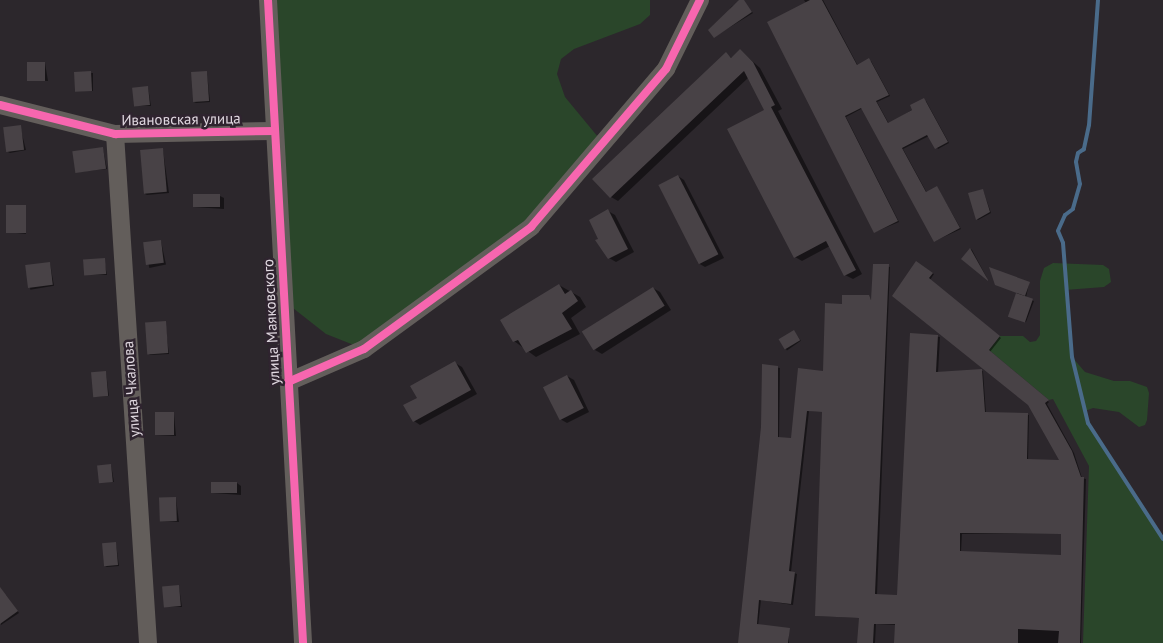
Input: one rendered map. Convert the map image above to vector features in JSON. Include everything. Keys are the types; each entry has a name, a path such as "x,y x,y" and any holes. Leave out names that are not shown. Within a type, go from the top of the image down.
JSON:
{"street":[{"name":"улица Маяковского","path":"268,0 303,643"},
{"path":"288,382 364,349 531,227 666,69 700,0"},
{"name":"Ивановская улица","path":"0,104 115,134 275,131"},
{"name":"улица Чкалова","path":"115,134 148,643"}],"green space":[{"path":"268,0 650,0 650,15 640,24 574,49 561,59 557,74 565,97 603,143 531,227 364,349 326,334 284,301"},
{"path":"1053,263 1103,265 1109,269 1111,282 1104,287 1065,290 1072,357 1085,372 1114,381 1130,381 1147,387 1149,393 1147,420 1145,425 1139,427 1119,412 1093,408 1085,411 1088,423 1163,539 1163,643 1083,643 1089,466 1053,399 1049,400 989,350 1000,336 1023,336 1030,342 1036,341 1040,335 1040,281 1044,268"}],"building":[{"path":"739,0 744,0 752,12 714,38 708,30"},
{"path":"810,0 822,0 857,65 869,58 889,95 876,101 888,123 912,110 910,105 924,98 948,142 935,149 927,135 902,148 926,192 937,186 960,228 934,242 861,108 845,116 898,221 874,233 767,22"},
{"path":"740,49 753,62 775,105 771,107 856,270 844,276 826,241 794,258 727,129 764,110 744,71 610,198 592,179 726,52 731,58"},
{"path":"27,62 45,62 45,81 27,81"},
{"path":"91,71 92,91 75,92 74,72"},
{"path":"207,71 209,101 193,102 191,72"},
{"path":"148,86 150,105 134,107 132,88"},
{"path":"21,125 24,150 6,152 3,127"},
{"path":"103,147 106,169 75,173 72,151"},
{"path":"163,148 167,192 144,194 140,150"},
{"path":"678,175 718,254 699,264 658,185"},
{"path":"983,189 990,212 976,220 968,193"},
{"path":"193,194 220,194 220,207 193,207"},
{"path":"6,205 26,205 26,233 6,233"},
{"path":"608,209 628,249 608,259 595,240 598,239 589,220"},
{"path":"161,240 164,263 146,265 143,242"},
{"path":"970,248 988,280 988,281 961,259"},
{"path":"105,258 106,274 84,275 83,260"},
{"path":"916,261 933,273 929,278 1000,336 989,350 1049,400 1045,403 1072,451 1081,477 1084,477 1080,643 1058,643 1059,631 1018,629 1018,643 894,643 895,624 874,624 873,643 857,643 859,618 815,616 822,412 807,411 789,571 795,572 791,604 759,600 757,624 790,628 788,643 738,643 761,427 762,364 778,366 778,437 791,438 798,368 823,371 825,303 842,304 842,295 869,295 871,300 873,264 889,264 875,594 897,595 910,333 938,335 936,372 982,369 985,412 1028,413 1027,459 1059,460 1028,405 892,296","holes":["960,533 1061,534 1061,555 960,551"]},
{"path":"50,262 53,285 28,288 25,265"},
{"path":"989,267 1030,282 1025,296 995,285"},
{"path":"559,284 565,294 571,290 578,301 562,313 572,329 526,353 518,340 513,342 500,320"},
{"path":"653,287 665,306 593,350 582,332"},
{"path":"1016,293 1033,299 1025,322 1008,317"},
{"path":"166,321 168,353 147,354 145,322"},
{"path":"794,330 800,340 785,350 779,339"},
{"path":"455,361 471,390 413,422 403,405 417,398 410,386"},
{"path":"106,371 108,396 93,397 91,372"},
{"path":"567,375 584,408 560,420 543,387"},
{"path":"155,412 174,412 174,435 155,435"},
{"path":"111,464 113,482 99,483 97,465"},
{"path":"211,482 237,482 237,493 211,493"},
{"path":"176,497 177,521 160,522 159,498"},
{"path":"116,542 118,565 104,566 102,543"},
{"path":"179,585 181,606 164,607 162,586"},
{"path":"0,587 18,611 0,624"}],"waterway":[{"path":"1098,0 1089,125 1084,149 1078,153 1076,162 1080,184 1073,209 1065,215 1058,231 1063,243 1072,357 1088,423 1163,539"}],"cycle path":[{"path":"268,0 303,643"},
{"path":"288,382 364,349 531,227 666,69 700,0"},
{"path":"0,105 115,134 275,131"}]}
